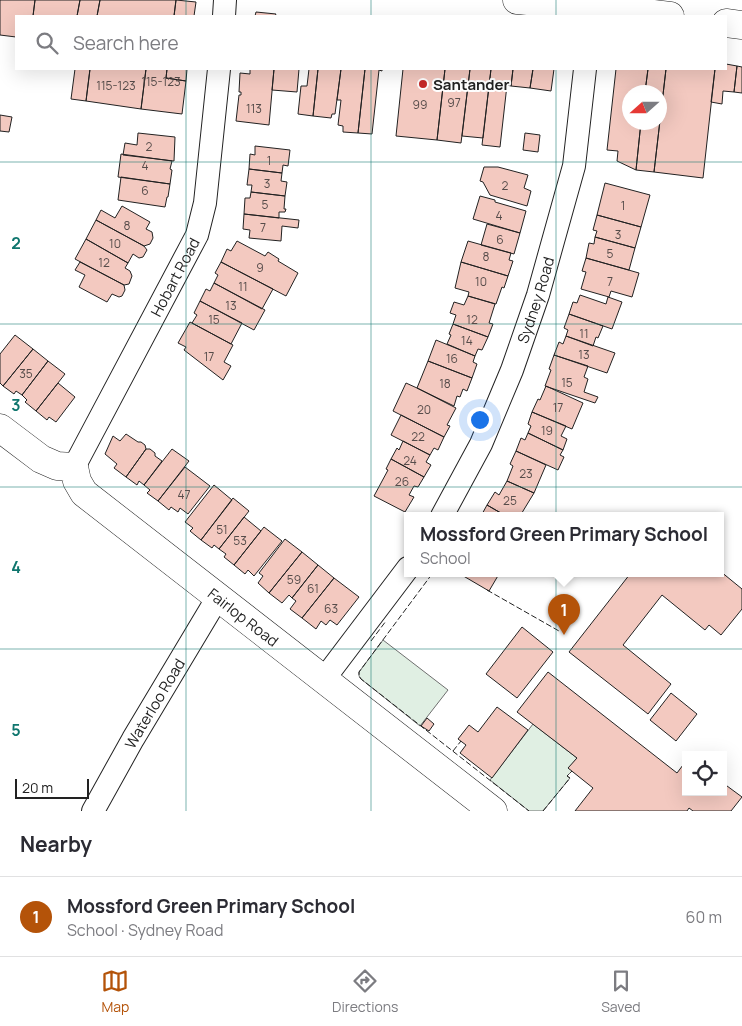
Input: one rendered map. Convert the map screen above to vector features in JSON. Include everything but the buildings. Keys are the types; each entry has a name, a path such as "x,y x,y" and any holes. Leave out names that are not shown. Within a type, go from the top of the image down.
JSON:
{"street":[{"path":"224,15 226,0"},
{"path":"517,0 662,15"},
{"path":"727,23 742,25"},
{"name":"Hobart Road","path":"74,467 197,235 205,204 219,70"},
{"name":"Sydney Road","path":"444,512 481,444 512,370 538,295 574,166 585,70"},
{"path":"0,428 41,459 56,466 74,467"},
{"name":"Fairlop Road","path":"74,467 77,481 84,493 493,811"},
{"path":"324,679 404,573"},
{"name":"Waterloo Road","path":"93,811 133,739 218,597"}],"green space":[{"path":"383,640 448,690 420,726 359,676 359,672"},
{"path":"533,724 577,758 569,768 572,771 567,776 570,778 543,811 529,811 490,780"}],"fence":[{"path":"430,577 359,672 359,676 529,811"},
{"path":"487,590 559,631"},
{"path":"371,641 386,621"},
{"path":"453,751 461,741"},
{"path":"543,811 570,778 567,776 572,771"}],"place":[{"name":"Santander","path":"423,84"},
{"name":"Mossford Green Primary School","path":"564,635"}]}
